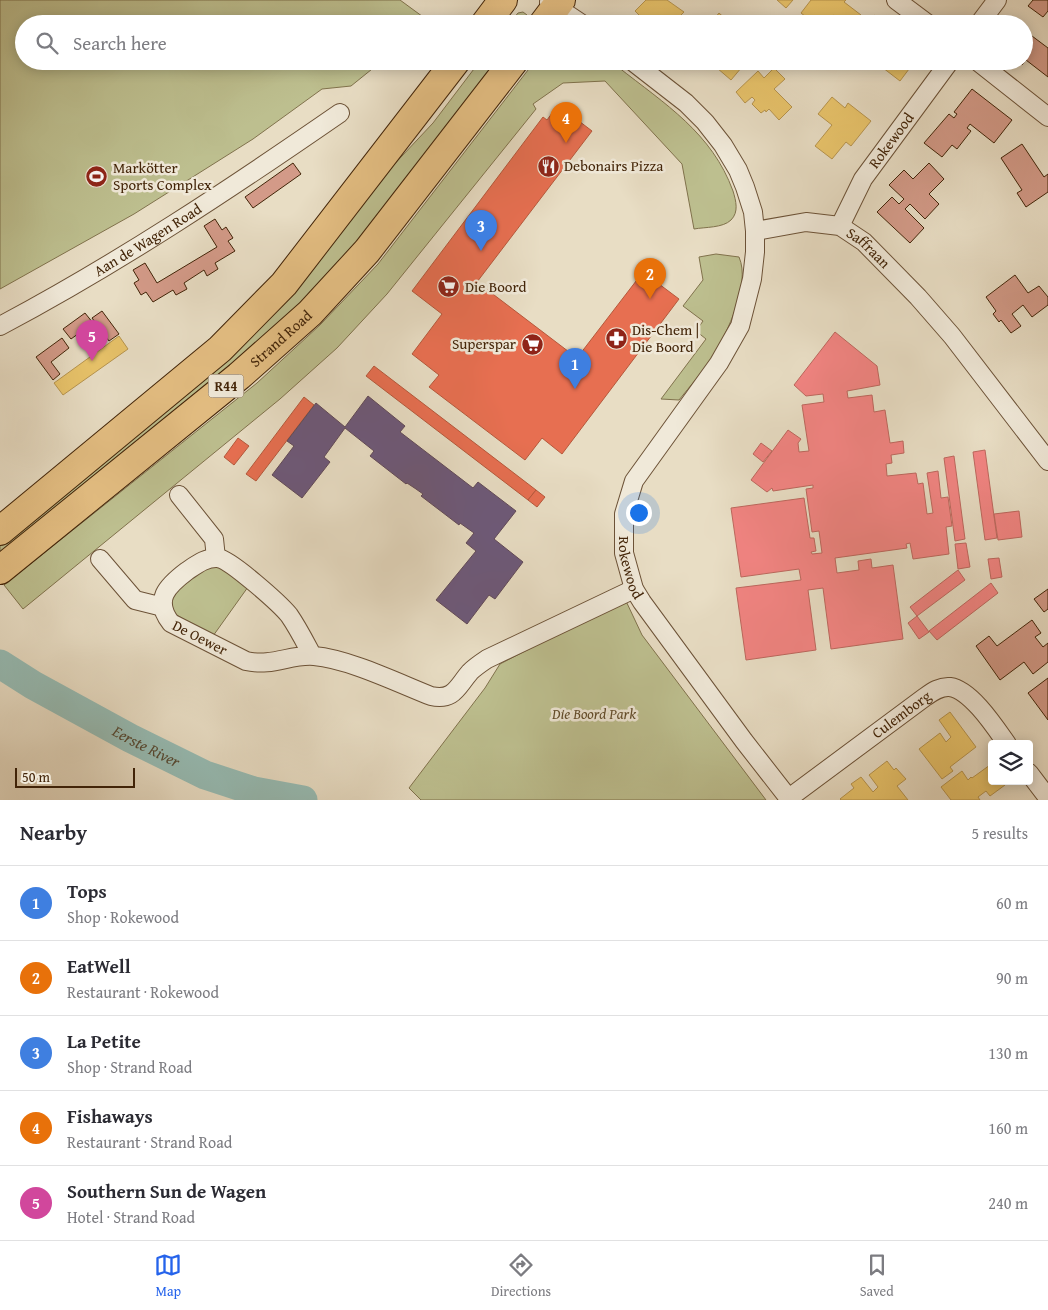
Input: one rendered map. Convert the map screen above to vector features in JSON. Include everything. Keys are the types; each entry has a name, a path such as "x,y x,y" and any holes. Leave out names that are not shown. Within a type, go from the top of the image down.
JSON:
{"main road":[{"path":"492,15 503,0"},
{"name":"R44","path":"0,531 220,349 284,284 449,70"},
{"name":"Strand Road","path":"0,570 239,376 310,314 367,251 507,70"}],"street":[{"path":"896,0 916,15"},
{"path":"986,15 997,0"},
{"path":"551,7 566,15"},
{"path":"644,70 686,103 705,122 723,145 738,170 745,187 753,212 755,231"},
{"name":"Rokewood","path":"840,226 863,178 943,70"},
{"path":"988,70 1048,118"},
{"name":"Aan de Wagen Road","path":"0,326 51,299 136,248 240,182 340,113"},
{"name":"Saffraan","path":"755,231 806,222 840,226 864,242 918,297 952,336 1048,461"},
{"name":"Rokewood","path":"755,231 752,279 740,326 719,363 634,480 624,514 624,553 634,589 662,631 790,799"},
{"path":"179,495 214,539 216,558 228,562 280,605 296,625 312,655"},
{"name":"De Oewer","path":"216,558 204,560 172,582 166,590 163,598 163,607 165,615 171,624 246,661 259,664 312,655 334,659 438,698 454,692 471,672 487,660 634,589"},
{"path":"100,559 135,600 163,607"},
{"name":"Culemborg","path":"790,799 925,697 942,688 949,687 958,690 972,700 1004,740"},
{"path":"1033,778 1048,798"}],"green space":[{"name":"Markötter Sports Complex","path":"0,0 400,0 420,15 15,15 15,70 371,70 351,86 322,89 253,139 134,214 0,289"},
{"path":"523,12 527,15 516,15"},
{"path":"473,70 492,70 371,229 268,338 0,557 0,543 387,172 433,123"},
{"path":"528,70 622,70 670,107 700,136 713,152 724,171 735,199 735,214 728,223 714,227 694,229 682,164 605,81 563,83 533,104 536,109 387,294 337,348 280,399 23,609 4,585 257,383 320,325 378,264"},
{"path":"716,254 739,257 742,268 740,294 731,322 713,356 679,400 661,399 706,339 696,331 703,321 683,306 703,280 699,257"},
{"path":"215,563 248,587 213,636 173,613 171,610 171,594 208,564"},
{"name":"Die Boord Park","path":"625,599 642,635 766,800 421,800 409,788 485,688 500,664"}],"building: Homes":[{"path":"646,0 667,0 684,12 681,15 639,15 635,11"},
{"path":"777,0 793,0 786,8"},
{"path":"811,0 846,0 844,2 861,15 804,15 801,13"},
{"path":"719,70 739,70 731,80"},
{"path":"772,70 776,70 785,79 774,89 792,107 779,120 769,109 761,113 752,104 755,100 752,97 745,103 736,92 758,71 764,78"},
{"path":"886,70 908,70 900,81"},
{"path":"832,97 845,108 848,103 871,121 851,146 846,142 832,159 815,146 832,125 818,114"},
{"path":"119,336 128,349 63,395 54,383"},
{"path":"950,712 976,747 950,767 953,771 942,779 919,749 940,733 946,742 951,737 939,720"},
{"path":"887,761 894,770 896,768 906,779 897,786 908,800 840,799 854,788 851,784 861,777 873,792 878,787 869,775"},
{"path":"988,766 988,785 1005,785 990,796 986,791 978,797 980,800 951,800 941,787 962,771 968,780"}],"building: Shops":[{"name":"Die Boord","path":"558,105 592,131 477,282 577,358 643,272 679,299 562,454 542,438 525,460 429,387 439,375 412,354 442,314 412,291 543,117 547,120"},
{"path":"374,366 536,490 528,500 366,376"},
{"path":"304,397 314,405 256,481 246,474"},
{"path":"238,438 249,446 234,465 224,457"},
{"path":"536,490 545,497 537,507 528,500"}],"building: Offices":[{"path":"368,396 405,426 400,432 473,488 478,482 516,511 494,539 523,562 495,599 489,595 467,624 436,600 476,551 466,543 474,533 460,523 459,525 421,496 423,494 406,484 370,456 374,451 345,428 324,457 330,462 302,498 272,475 294,446 287,441 316,403 345,427"}],"building: Health":[{"path":"835,332 877,366 880,385 847,391 848,398 872,395 874,412 885,410 890,443 903,441 904,453 891,455 892,463 886,464 887,476 916,473 918,484 923,483 927,514 933,513 927,473 938,471 941,498 948,497 952,526 946,527 949,554 913,559 910,543 906,544 907,548 835,558 837,573 859,570 858,561 871,559 872,568 893,565 903,639 831,649 823,588 808,590 816,650 746,660 736,588 801,580 799,569 741,577 731,508 804,498 810,538 814,538 816,551 811,552 812,554 822,553 819,531 812,532 806,489 813,488 813,485 773,491 772,488 767,492 751,480 788,430 801,439 798,443 799,452 809,451 802,405 824,402 823,394 806,396 794,385"},
{"path":"761,443 772,451 763,462 753,454"},
{"path":"985,450 997,538 985,540 973,452"},
{"path":"954,456 965,539 955,541 944,458"},
{"path":"1019,511 1022,537 998,540 994,514"},
{"path":"966,543 970,567 958,569 955,544"},
{"path":"999,558 1002,577 991,579 988,559"},
{"path":"958,570 965,580 917,616 910,607"},
{"path":"991,583 998,593 937,640 929,631"},
{"path":"917,616 929,632 919,639 908,623"}],"building: Other":[{"path":"1033,0 1048,0 1048,11 1043,17 1028,6"},
{"path":"1033,37 1048,48 1048,77 1033,65"},
{"path":"972,89 1012,120 994,143 970,124 967,128 971,131 957,149 952,145 942,157 924,143 949,114 954,118 957,114 954,112"},
{"path":"1022,144 1044,177 1048,174 1048,192 1026,207 1017,193 1022,190 1001,158"},
{"path":"293,163 301,174 253,208 245,197"},
{"path":"929,163 944,179 929,194 939,204 925,219 910,204 905,209 924,228 910,243 877,212 892,197 899,204 904,199 889,185 904,170 913,179"},
{"path":"215,219 222,230 226,227 233,238 228,241 235,251 215,263 218,269 207,276 204,270 184,283 187,289 176,295 173,290 153,302 146,292 141,295 134,283 139,280 133,270 145,263 157,283 217,247 204,226"},
{"path":"1015,275 1028,293 1039,286 1048,297 1048,305 1032,317 1023,305 1012,314 1021,326 1011,333 1001,320 999,322 993,314 996,311 986,297"},
{"path":"102,311 119,334 109,341 92,318"},
{"path":"85,313 93,323 71,339 63,329"},
{"path":"62,338 69,348 51,362 60,374 53,380 36,357"},
{"path":"1048,589 1048,609 1044,612 1034,599"},
{"path":"1032,620 1041,633 1035,637 1043,647 1048,643 1048,662 1033,674 1024,662 1000,680 976,646 989,636 997,646"},
{"path":"1048,678 1048,720 1028,693"}],"waterway":[{"name":"Eerste River","path":"0,664 33,685 130,738 205,775 254,791 303,800"}],"place":[{"name":"Fishaways","path":"566,143"},
{"name":"Debonairs Pizza","path":"548,166"},
{"name":"Markötter Sports Complex","path":"97,177"},
{"name":"La Petite","path":"481,251"},
{"name":"Die Boord","path":"449,287"},
{"name":"EatWell","path":"650,299"},
{"name":"Dis-Chem | Die Boord","path":"616,339"},
{"name":"Superspar","path":"532,344"},
{"name":"Southern Sun de Wagen","path":"92,361"},
{"name":"Tops","path":"575,389"}]}
